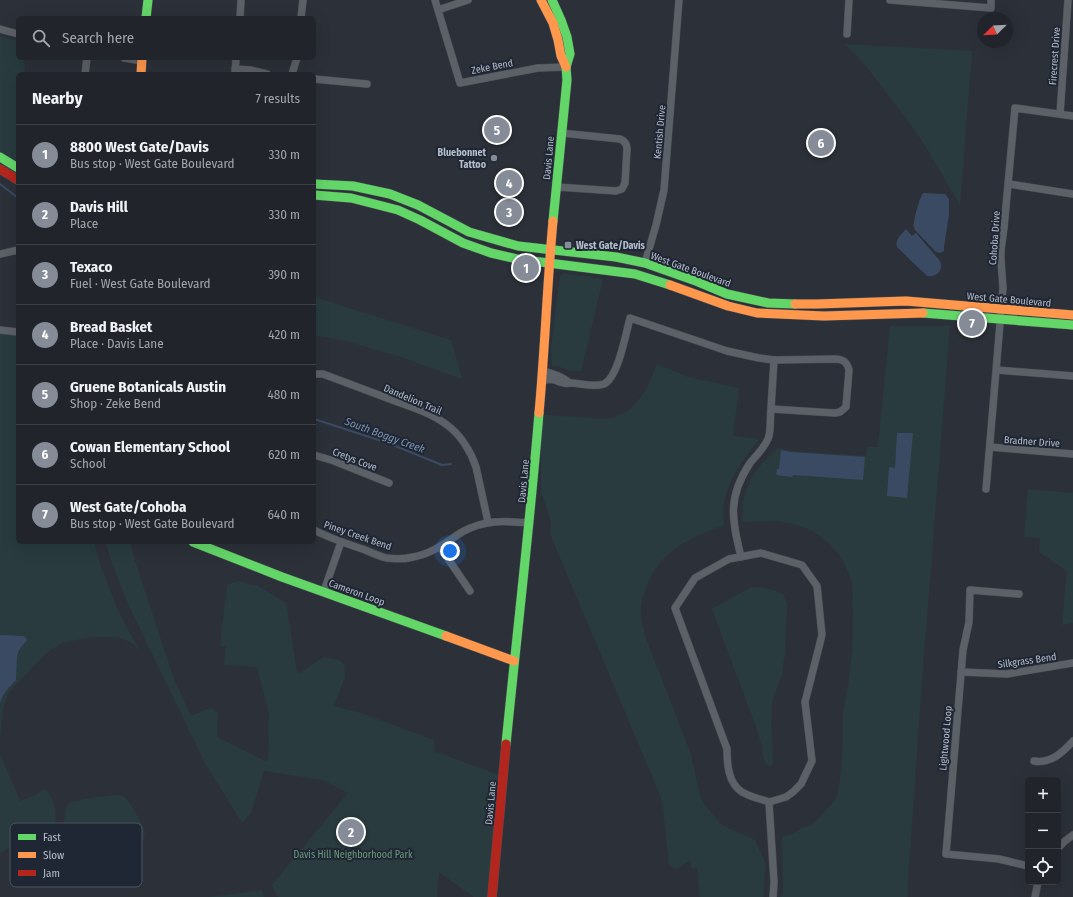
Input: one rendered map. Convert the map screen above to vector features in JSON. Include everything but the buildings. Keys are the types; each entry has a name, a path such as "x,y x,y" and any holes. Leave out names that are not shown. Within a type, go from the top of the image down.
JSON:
{"main road":[{"path":"146,16 148,0"},
{"name":"Davis Lane","path":"492,897 514,662 530,523 543,376 550,250 567,80 566,67 561,56 553,23 541,0"},
{"name":"Davis Lane","path":"552,0 567,37 570,54 566,67"},
{"path":"141,72 142,60"},
{"path":"0,157 16,167"},
{"path":"0,169 16,179"},
{"name":"West Gate Boulevard","path":"316,184 353,186 390,194 418,204 469,232 488,238 518,246 616,257 645,264 696,281 727,294 768,302 817,304 906,300 1073,315"},
{"path":"316,189 333,188 345,185"},
{"name":"West Gate Boulevard","path":"316,195 351,198 398,210 463,243 491,253 550,264 635,274 657,280 735,308 757,313 824,316 940,314 1073,325"},
{"path":"696,281 697,289 703,297"},
{"path":"766,313 812,310 816,308 817,304"},
{"name":"Cameron Loop","path":"198,544 282,577 324,591 514,662"}],"street":[{"path":"240,16 241,0"},
{"path":"301,16 303,0"},
{"name":"Zeke Bend","path":"435,0 460,82 538,68 566,67"},
{"path":"438,10 468,0"},
{"name":"Kentish Drive","path":"645,264 664,190 679,0"},
{"path":"847,34 849,0"},
{"path":"890,0 991,8 991,0"},
{"name":"Firecrest Drive","path":"1060,114 1070,27 1068,0"},
{"path":"0,29 16,33"},
{"path":"85,72 87,60"},
{"path":"236,60 235,72 250,70 258,72"},
{"path":"293,72 296,60"},
{"path":"316,79 367,84"},
{"name":"Cohoba Drive","path":"986,489 1003,288 1001,260 1015,108 1060,114"},
{"path":"1060,114 1073,116"},
{"path":"557,187 612,192 622,189 625,183 627,146 624,141 620,139 561,133"},
{"path":"1008,184 1073,194"},
{"path":"0,254 16,250"},
{"path":"543,376 558,375 570,383 592,386 604,384 611,379 616,369 630,318 727,351 774,360 842,360 848,364 849,370 846,407 840,412 835,413 771,409"},
{"path":"0,330 16,332"},
{"path":"741,556 733,517 735,497 743,475 769,438 774,360"},
{"path":"997,370 1073,376"},
{"name":"Dandelion Trail","path":"316,374 323,374 422,411 448,425 464,443 474,460 488,522"},
{"name":"Bradner Drive","path":"990,447 1073,454"},
{"name":"Cretys Cove","path":"316,456 334,461 389,483"},
{"name":"Piney Creek Bend","path":"316,531 341,542 386,558 400,558 413,557 440,547 463,532 480,524 504,520 530,523"},
{"path":"324,591 341,542"},
{"path":"440,547 470,591"},
{"path":"761,553 802,565 817,586 822,635 805,702 812,761 801,784 793,792 786,797 770,802 743,793 733,784 727,761 727,749 675,608 695,578 729,559 761,553"},
{"name":"Lightwood Loop","path":"1019,594 970,590 969,622 962,650 946,854 999,859 1025,865"},
{"name":"Silkgrass Bend","path":"961,672 1007,674 1073,663"},
{"path":"1034,762 1044,762 1050,760 1063,751 1073,741"},
{"path":"770,802 774,882 773,897"},
{"path":"1061,845 1073,835"},
{"path":"1035,897 1037,885"}],"green space":[{"path":"0,36 16,40 16,60 24,60 25,72 16,72 16,160 0,152"},
{"path":"845,44 972,51 960,205 928,150 909,122 862,61"},
{"path":"563,273 603,279 581,371 570,371 557,366 552,366 551,348 560,276"},
{"path":"316,298 451,340 462,379 401,357 346,341 316,335"},
{"path":"890,326 950,326 921,693 907,897 780,897 783,894 782,837 812,825 835,800 838,793 842,764 843,712 853,644 852,583 839,554 828,542 806,528 791,523 776,521 743,522 743,502 752,477 758,468 777,448 793,451 866,456 867,447 878,447"},
{"path":"0,333 16,335 16,544 95,544 101,567 120,615 142,655 134,644 118,637 91,637 62,643 46,653 9,692 3,709 0,735"},
{"path":"657,364 688,377 739,388 733,436 759,439 737,469 729,486 724,504 724,525 688,540 669,553 661,562 653,572 644,593 641,620 645,636 691,754 700,796 704,804 722,825 755,840 766,864 763,897 700,897 697,868 692,869 690,860 679,868 674,869 669,864 663,807 660,795 550,534 551,521 541,492 541,436 544,415 602,419 613,418 633,407 646,390"},
{"path":"1028,489 1073,493 1073,623 1062,625 1067,571 1039,552 1040,538 1024,537"},
{"name":"Davis Hill Neighborhood Park","path":"106,544 131,544 174,679 191,716 209,708 218,713 217,737 265,761 268,760 269,714 257,667 224,665 226,646 220,646 227,585 239,581 258,586 286,603 297,672 300,673 323,657 339,660 344,665 345,677 334,706 361,713 434,740 434,751 499,775 487,897 474,897 439,872 437,897 278,897 272,885 348,793 323,780 264,771 251,813 242,823 204,761 129,606"},
{"path":"751,587 760,587 783,594 787,604 785,655 781,678 774,695 771,708 773,761 772,765 769,766 766,764 763,757 761,743 754,721 712,609"},
{"path":"0,754 20,801 34,796 45,789 55,806 55,815 54,823 10,823 10,847 0,853"},
{"path":"115,795 123,796 129,802 141,823 64,823 66,808 70,802"},
{"path":"142,824 145,834 144,840 142,841"},
{"path":"261,889 264,897 208,897 257,891"}],"water":[{"path":"923,193 945,194 949,199 949,214 944,251 940,253 936,252 915,230 914,220"},
{"path":"906,229 912,236 916,233 940,261 941,267 936,275 927,276 897,247 900,235"},
{"path":"897,433 913,433 907,498 887,496 889,467 895,468"},
{"path":"781,450 865,457 863,480 776,475 777,469 779,469"},
{"path":"0,635 23,636 27,640 19,650 17,656 16,680 5,693 0,703"}],"waterway":[{"name":"South Boggy Creek","path":"0,184 16,196"},
{"name":"South Boggy Creek","path":"316,420 388,443 442,465 451,464"}],"traffic: fast":[{"path":"146,16 148,0"},
{"path":"552,0 567,37 570,54 566,67 567,80 553,221"},
{"path":"0,157 16,167"},
{"path":"316,184 353,186 390,194 418,205 469,232 518,246 616,257 645,263 727,294 768,303 795,304"},
{"path":"316,195 351,198 398,210 463,243 491,253 517,259 635,274 670,285"},
{"path":"923,313 1073,325"},
{"path":"506,744 528,537 539,413"},
{"path":"198,544 282,577 446,636"}],"traffic: slow":[{"path":"541,0 553,23 561,56 566,67"},
{"path":"141,72 142,60"},
{"path":"539,413 553,221"},
{"path":"670,285 728,306 757,313 824,316 923,313"},
{"path":"795,304 906,301 1073,315"},
{"path":"446,636 514,661"}],"traffic: jam":[{"path":"0,169 16,179"},
{"path":"492,897 506,744"}],"place":[{"name":"Gruene Botanicals Austin","path":"497,130"},
{"name":"Cowan Elementary School","path":"821,143"},
{"name":"Bluebonnet Tattoo","path":"494,158"},
{"name":"Bread Basket","path":"509,183"},
{"name":"Texaco","path":"509,212"},
{"name":"West Gate/Davis","path":"568,245"},
{"name":"8800 West Gate/Davis","path":"526,268"},
{"name":"West Gate/Cohoba","path":"972,323"},
{"name":"Davis Hill","path":"351,832"}]}
